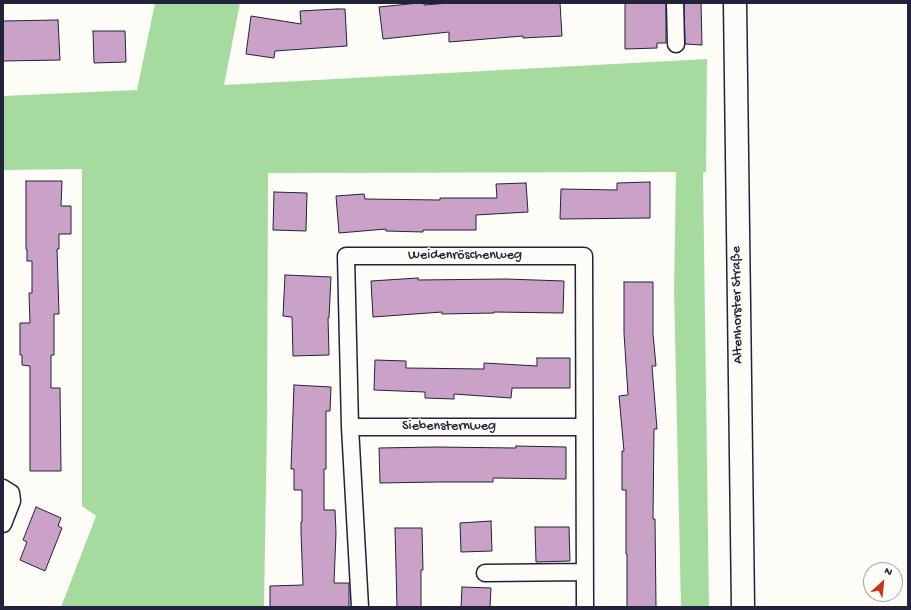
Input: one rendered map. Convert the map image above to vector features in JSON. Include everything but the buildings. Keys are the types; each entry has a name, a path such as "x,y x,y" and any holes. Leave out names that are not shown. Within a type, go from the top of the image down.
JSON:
{"street":[{"path":"675,3 676,44"},
{"name":"Altenhorster Straße","path":"735,3 743,607"},
{"name":"Weidenröschenweg","path":"350,427 346,256 584,256 584,427"},
{"path":"350,427 360,607"},
{"name":"Siebensternweg","path":"350,427 584,427"},
{"path":"584,427 585,607"},
{"path":"3,488 11,493 12,501 3,524"},
{"path":"485,573 584,572"}],"green space":[{"path":"155,3 240,3 224,85 707,59 706,172 703,172 709,607 681,607 674,289 676,172 268,173 267,422 264,607 61,607 96,516 82,506 82,169 3,170 3,96 137,90"}]}
